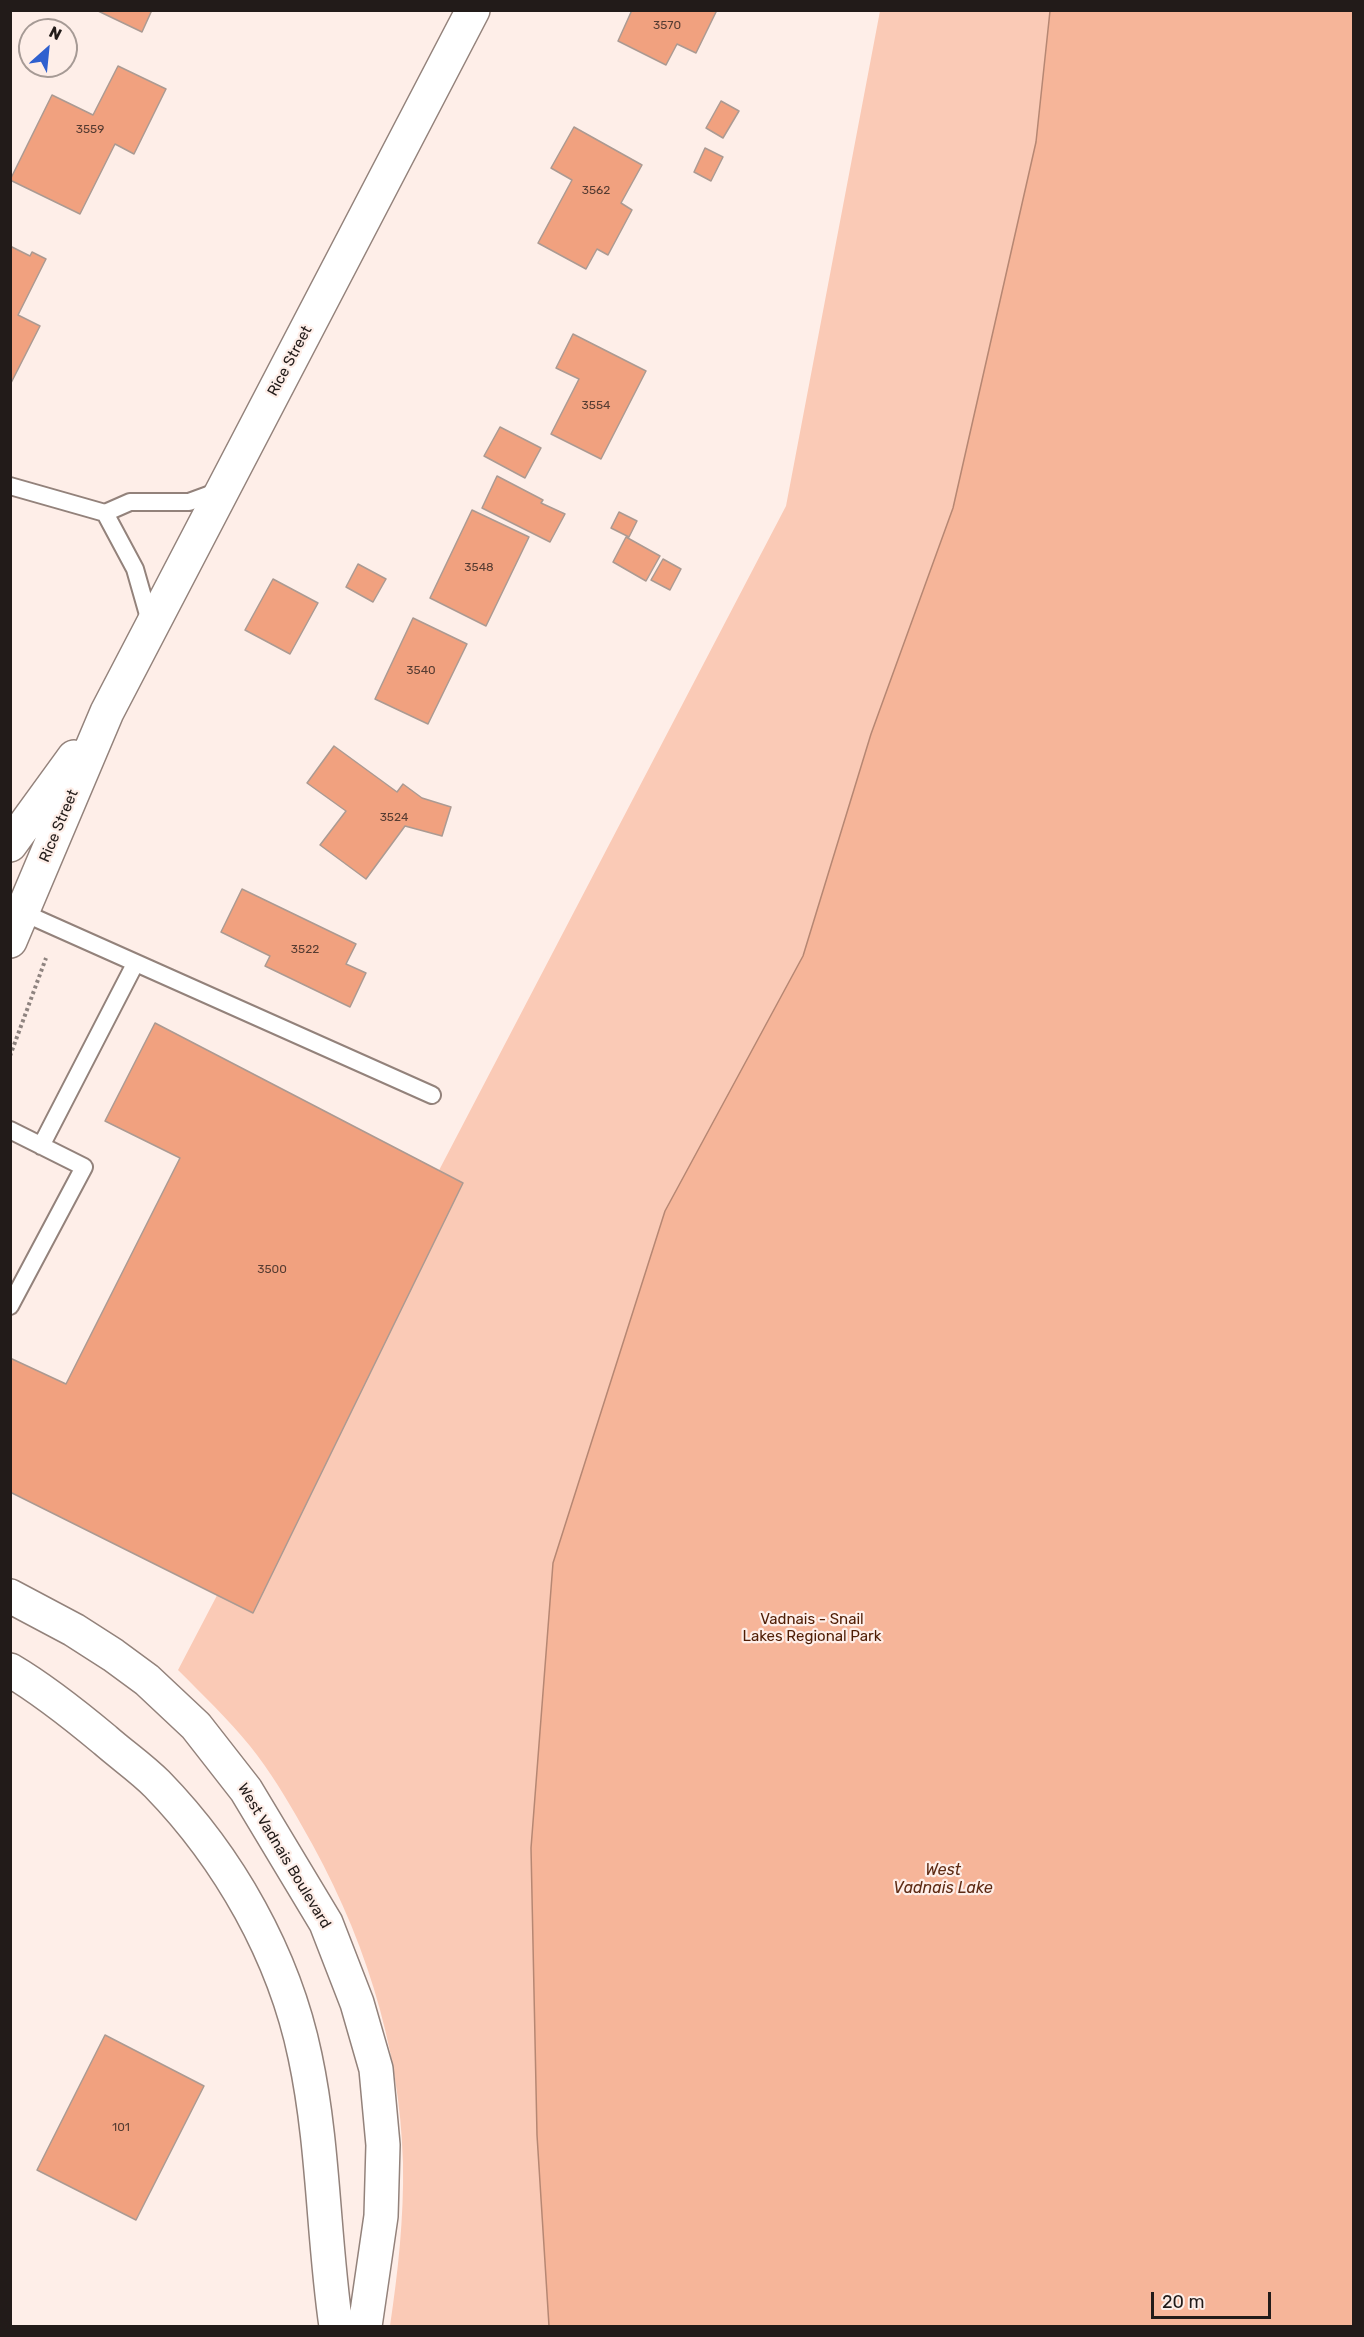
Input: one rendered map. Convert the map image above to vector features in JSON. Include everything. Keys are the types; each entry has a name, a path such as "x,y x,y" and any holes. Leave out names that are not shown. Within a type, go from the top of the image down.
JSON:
{"street":[{"name":"Rice Street","path":"17,927 107,712 473,10"},
{"name":"Rice Street","path":"10,845 107,712"},
{"name":"West Vadnais Boulevard","path":"10,1596 74,1630 113,1655 168,1699 196,1726 246,1791 326,1923 357,2003 376,2069 383,2145 381,2216 365,2326"},
{"path":"10,1670 81,1719 156,1783 191,1821 221,1863 255,1920 287,1989 305,2055 318,2129 329,2277 336,2326"}],"lane":[{"path":"10,486 105,513 130,502 189,502 223,490"},
{"path":"105,513 135,569 151,627"},
{"path":"17,927 135,964 432,1095"},
{"path":"41,1146 135,964"},
{"path":"10,1130 84,1167 10,1306"}],"green space":[{"name":"West Vadnais Lake","path":"880,11 1353,11 1353,2326 390,2326 400,2245 403,2163 394,2075 386,2031 374,1988 343,1905 284,1795 242,1736 178,1670 786,506"}],"water":[{"name":"West Vadnais Lake","path":"1050,11 1353,11 1353,2326 549,2326 537,2135 531,1848 553,1563 665,1211 803,956 871,734 953,508 1036,142"}],"building":[{"path":"96,10 152,10 142,32"},
{"path":"632,10 717,10 696,53 677,44 666,65 618,41"},
{"path":"118,66 166,89 134,154 115,144 80,214 10,180 52,95 93,115"},
{"path":"721,101 739,111 723,138 706,128"},
{"path":"574,127 642,165 621,203 632,210 608,255 597,249 586,269 538,243 572,180 551,168"},
{"path":"705,148 723,157 711,181 694,172"},
{"path":"10,246 30,256 32,252 46,259 18,315 40,326 11,383"},
{"path":"573,334 646,371 601,459 551,434 579,379 556,368"},
{"path":"500,427 541,448 525,478 484,456"},
{"path":"497,476 543,500 541,503 565,514 550,542 482,508"},
{"path":"472,510 529,537 486,626 430,598"},
{"path":"619,512 637,521 629,537 611,528"},
{"path":"626,537 660,556 646,581 613,562"},
{"path":"663,559 681,569 670,590 651,580"},
{"path":"358,564 386,579 373,602 346,587"},
{"path":"273,579 318,603 290,654 245,630"},
{"path":"413,618 467,644 428,724 375,699"},
{"path":"334,746 397,792 403,784 422,798 451,807 442,836 405,826 366,879 320,845 346,811 307,783"},
{"path":"242,889 356,944 346,964 366,973 350,1007 265,966 270,956 221,932"},
{"path":"155,1023 463,1183 253,1613 10,1492 10,1358 66,1384 180,1158 105,1121"},
{"path":"105,2035 204,2086 136,2220 37,2170"}],"park label":[{"name":"Vadnais - Snail Lakes Regional Park","path":"812,1628"}]}
